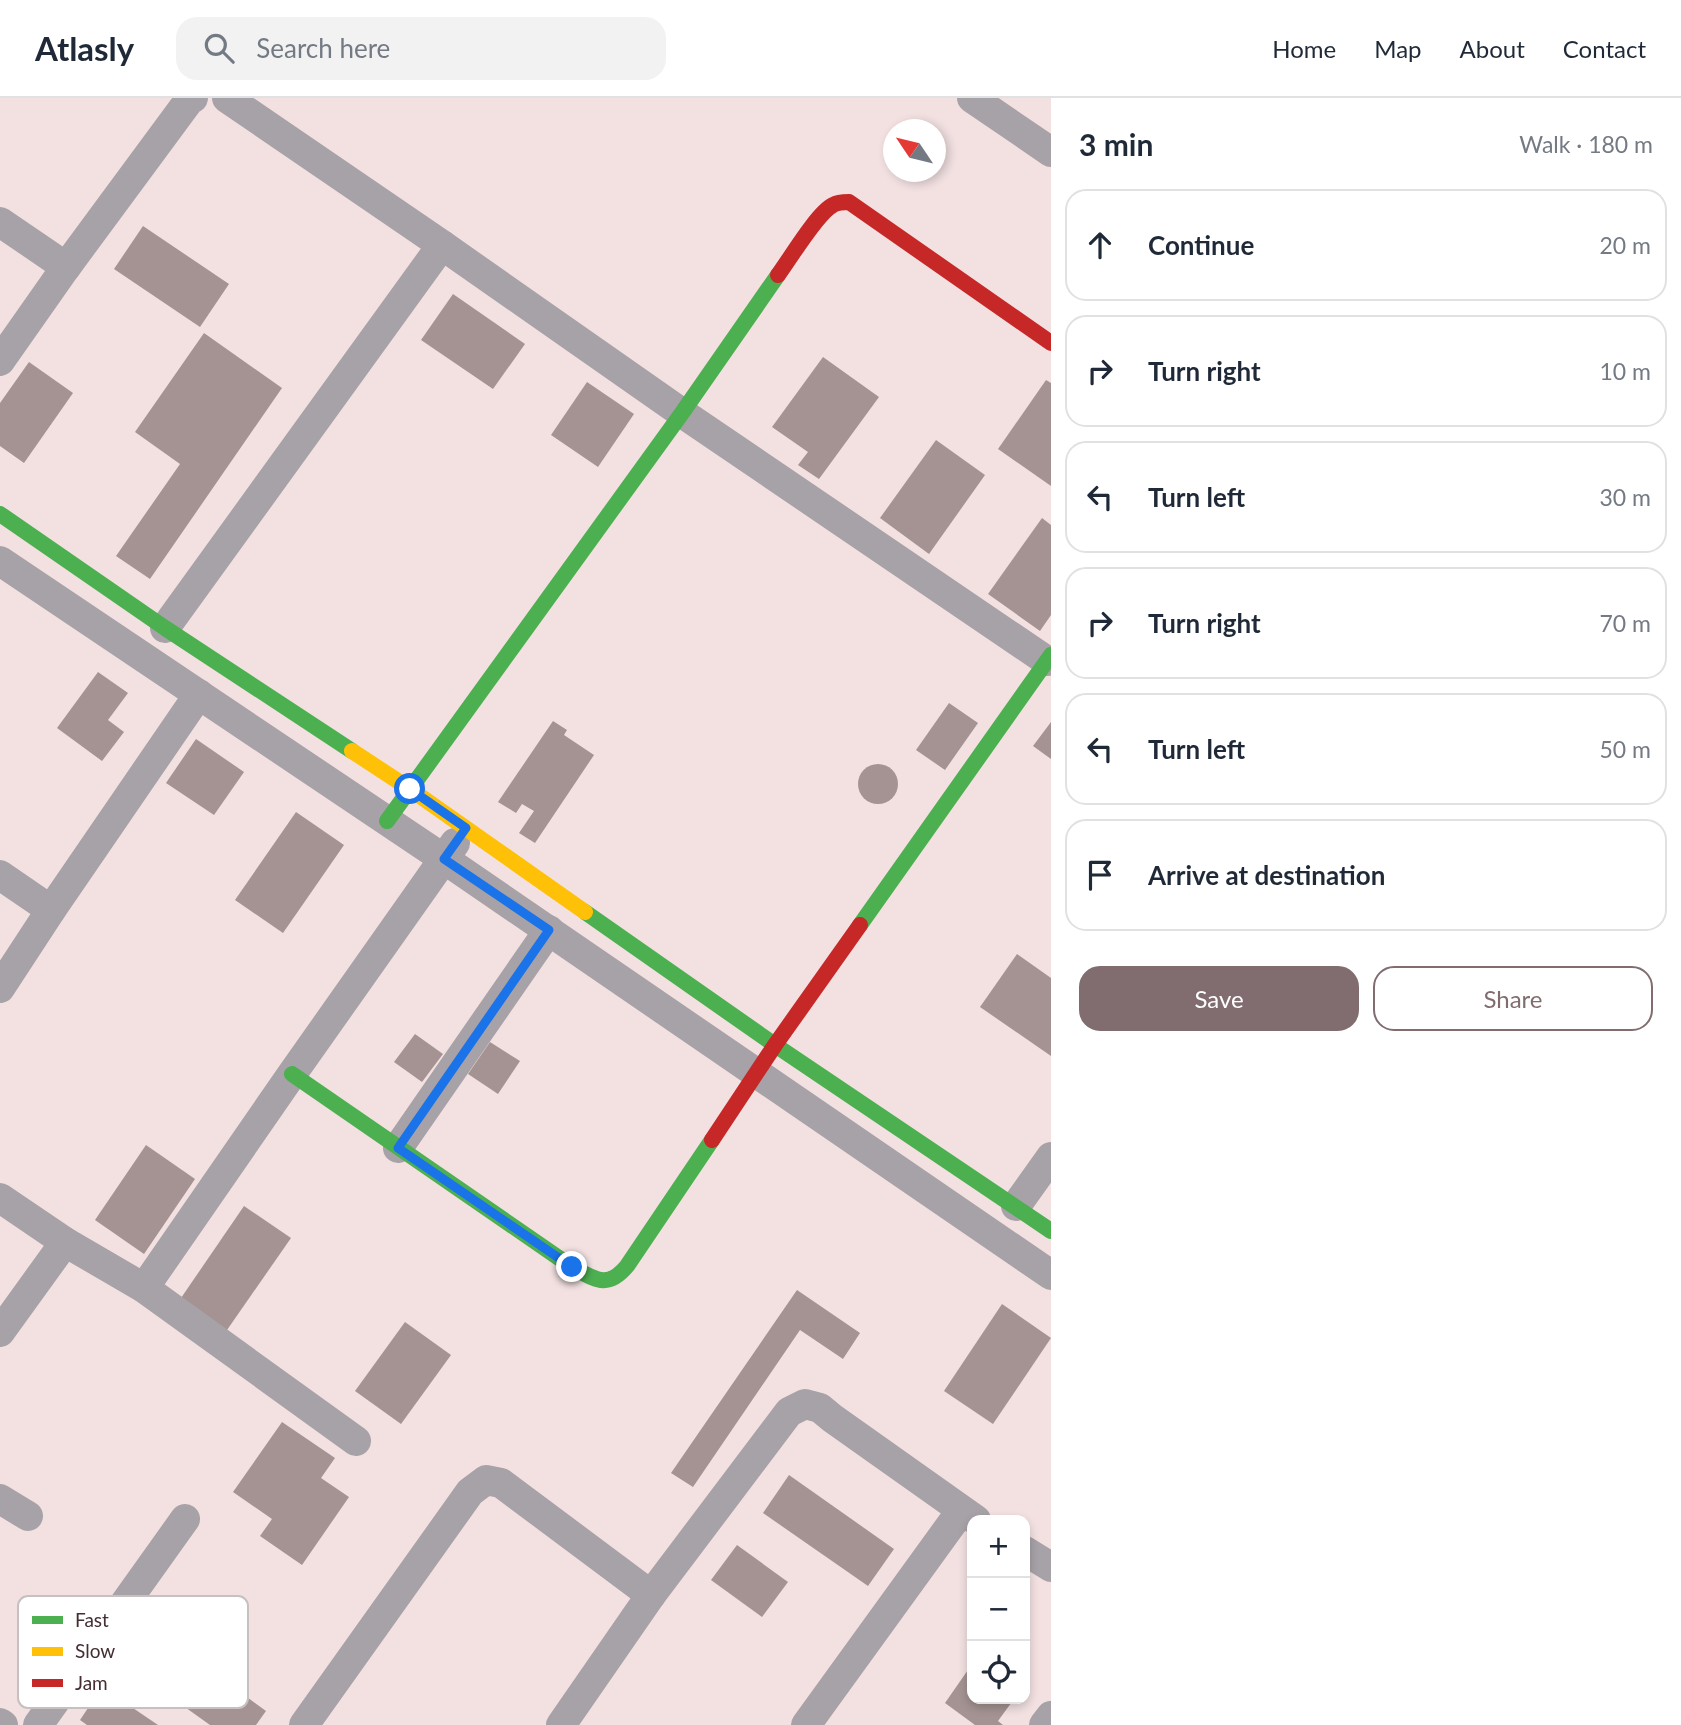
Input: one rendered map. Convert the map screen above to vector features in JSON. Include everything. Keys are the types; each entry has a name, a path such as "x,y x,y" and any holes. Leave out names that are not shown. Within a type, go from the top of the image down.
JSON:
{"street":[{"path":"0,361 66,267 193,98"},
{"path":"227,98 682,413 1049,658 775,1045 640,1249 614,1279 600,1282 572,1267 292,1074"},
{"path":"972,98 1051,152"},
{"path":"387,821 828,208 837,202 849,202 1051,343"},
{"path":"0,222 66,267"},
{"path":"165,628 442,245"},
{"path":"0,514 165,628 410,789 775,1045 1051,1231"},
{"path":"0,561 549,930 1051,1276"},
{"path":"0,988 199,694"},
{"path":"145,1288 466,828"},
{"path":"0,875 51,909"},
{"path":"398,1148 549,930"},
{"path":"1016,1206 1051,1157"},
{"path":"0,1198 65,1242 145,1288 356,1441"},
{"path":"0,1332 65,1242"},
{"path":"561,1725 651,1595 789,1412 805,1404 820,1408 967,1515"},
{"path":"304,1725 470,1492 486,1480 501,1483 651,1595"},
{"path":"0,1499 28,1516"},
{"path":"806,1725 967,1517"},
{"path":"129,1596 184,1519"},
{"path":"1030,1554 1051,1567"},
{"path":"38,1725 50,1708"},
{"path":"1045,1725 1051,1716"}],"building":[{"path":"143,226 229,284 200,327 114,269"},
{"path":"453,294 525,344 493,389 421,340"},
{"path":"204,333 282,388 150,579 116,556 180,464 135,432"},
{"path":"823,357 879,397 819,479 798,465 808,452 772,427"},
{"path":"29,362 73,393 24,463 0,446 0,403"},
{"path":"1046,380 1051,383 1051,486 998,449"},
{"path":"587,382 634,414 598,467 551,435"},
{"path":"936,440 985,475 929,554 880,518"},
{"path":"1042,518 1051,525 1051,615 1040,631 988,594"},
{"path":"98,672 128,693 108,720 124,732 102,761 57,728"},
{"path":"949,703 978,723 945,770 916,750"},
{"path":"553,721 567,730 564,735 594,755 535,843 519,833 534,811 522,804 516,813 498,802"},
{"path":"1051,722 1051,759 1033,746"},
{"path":"196,739 244,772 214,815 166,783"},
{"path":"878,764 886,765 892,770 897,776 897,792 892,798 886,803 878,804 870,803 864,798 859,792 858,784 859,776 864,770 870,765"},
{"path":"296,812 344,845 283,933 235,900"},
{"path":"1017,954 1051,978 1051,1056 980,1007"},
{"path":"415,1034 443,1054 422,1082 394,1062"},
{"path":"490,1042 520,1061 498,1094 468,1074"},
{"path":"146,1145 195,1179 144,1254 95,1220"},
{"path":"244,1206 291,1238 227,1330 181,1298"},
{"path":"797,1290 860,1333 843,1359 800,1330 693,1487 671,1473"},
{"path":"1002,1304 1051,1338 993,1424 944,1391"},
{"path":"405,1322 451,1355 401,1424 355,1391"},
{"path":"282,1422 335,1458 321,1478 349,1497 302,1565 260,1536 272,1519 233,1492"},
{"path":"789,1475 894,1549 868,1586 763,1513"},
{"path":"737,1545 788,1582 762,1617 711,1580"},
{"path":"967,1671 967,1704 1010,1704 998,1721 1003,1725 975,1725 945,1703"},
{"path":"248,1698 266,1711 256,1725 210,1725 186,1708 248,1708"},
{"path":"88,1708 133,1708 158,1725 87,1725 80,1720"}],"traffic: fast":[{"path":"387,821 682,413 778,275"},
{"path":"0,514 165,628 352,751"},
{"path":"860,925 1051,655"},
{"path":"585,912 775,1045 1051,1231"},
{"path":"292,1074 572,1267 601,1280 613,1278 627,1266 712,1140"}],"traffic: slow":[{"path":"352,751 585,912"}],"traffic: jam":[{"path":"778,275 812,226 827,210 837,203 849,202 1051,343"},
{"path":"712,1140 860,925"}],"route":[{"path":"410,789 466,828 444,859 549,930 398,1148 572,1267"}]}
